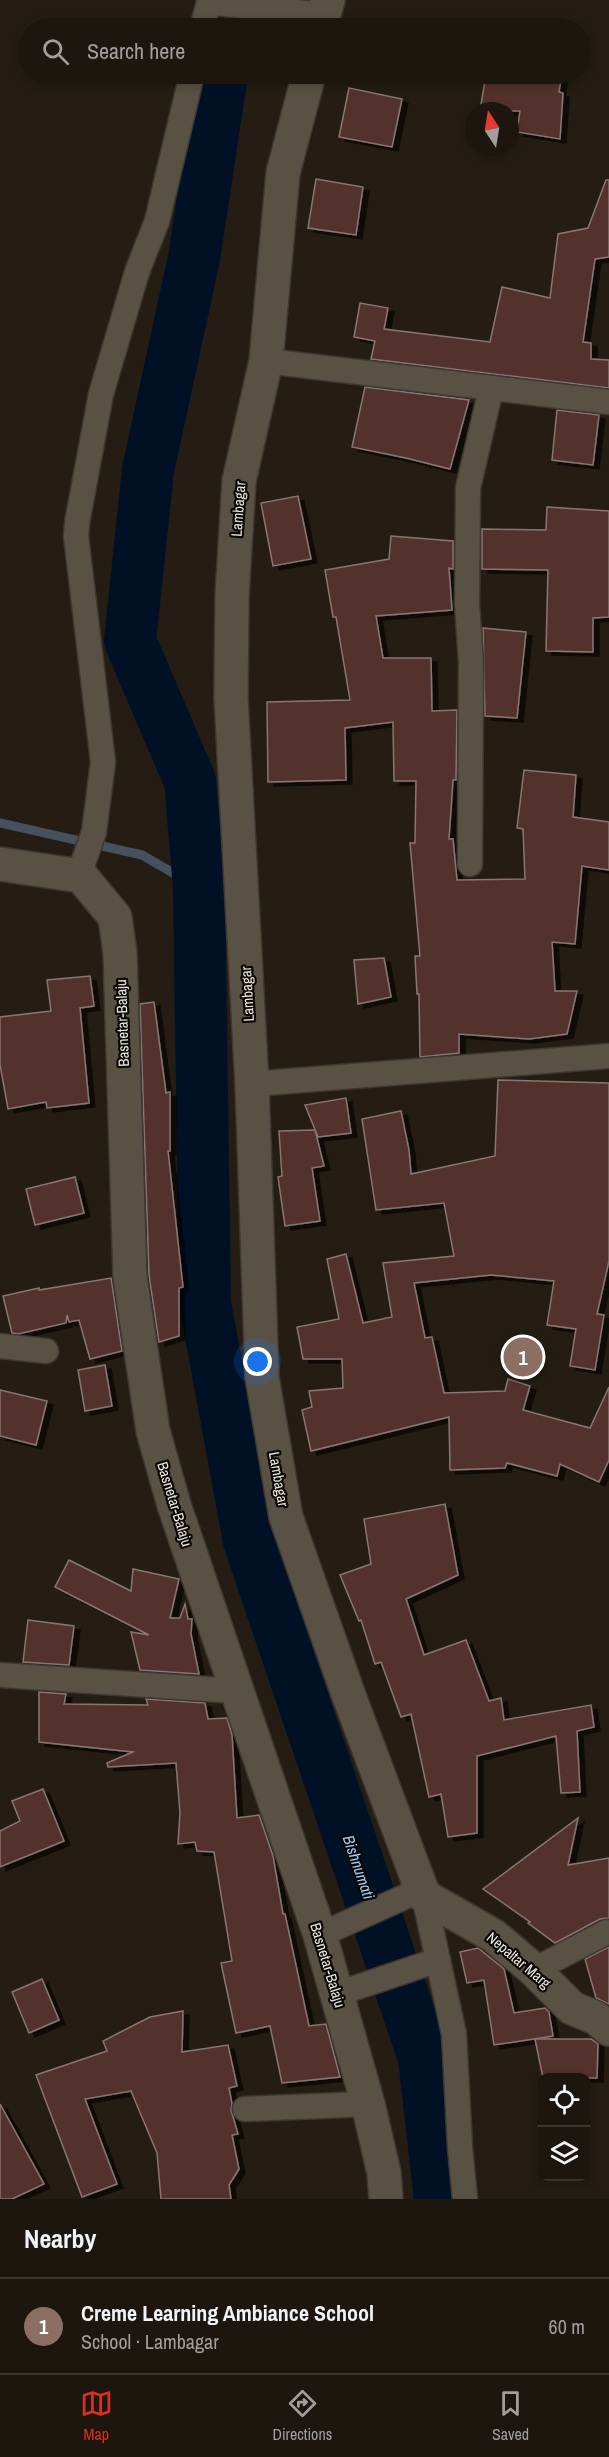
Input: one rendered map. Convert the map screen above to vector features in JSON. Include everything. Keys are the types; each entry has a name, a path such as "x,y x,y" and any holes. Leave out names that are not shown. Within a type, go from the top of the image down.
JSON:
{"street":[{"path":"207,18 214,2 324,15"},
{"path":"0,864 82,869 94,832 103,762 76,529 101,394 138,272 157,221 190,84"},
{"name":"Lambagar","path":"306,84 283,174 266,361 239,481 232,596 231,698 252,1084 262,1377 286,1517 413,1895"},
{"path":"266,361 609,402"},
{"path":"470,864 471,662 467,604 468,488 491,389"},
{"name":"Basnetar-Balaju","path":"82,869 115,917 120,953 130,1277 153,1431 174,1505 237,1691 330,1930 348,1990 368,2104 384,2172 386,2199"},
{"path":"252,1084 609,1056"},
{"path":"0,1346 46,1351"},
{"path":"0,1675 237,1691"},
{"path":"330,1930 413,1895 438,1960 454,2034 465,2199"},
{"name":"Nepaltar Marg","path":"413,1895 494,1936 534,1970 572,2008 596,2018 609,2029"},
{"path":"534,1970 607,1932"},
{"path":"348,1990 438,1960"},
{"path":"245,2109 368,2104"}],"building":[{"path":"484,84 560,84 559,92 563,93 560,139 519,132 519,102 481,102"},
{"path":"349,88 402,99 392,147 339,137"},
{"path":"316,179 363,187 356,235 308,228"},
{"path":"606,180 609,180 609,257 595,259 583,342 591,343 591,359 609,360 609,388 371,359 375,341 354,337 360,303 388,308 384,329 490,342 502,287 550,298 558,234 588,228"},
{"path":"365,387 469,400 450,469 352,447"},
{"path":"557,410 599,415 593,465 552,460"},
{"path":"298,496 311,559 273,566 261,503"},
{"path":"547,507 609,511 609,617 593,618 593,652 546,651 548,570 482,569 482,529 546,530"},
{"path":"391,536 453,541 453,569 449,568 452,610 376,616 383,658 431,658 432,711 457,710 456,780 453,780 449,839 453,839 457,880 525,879 523,829 517,828 524,770 576,775 573,817 609,822 609,870 582,866 575,944 552,942 555,991 577,991 567,1034 529,1039 459,1034 459,1053 420,1057 419,994 417,994 415,956 420,956 410,843 415,843 416,781 394,781 393,722 345,728 346,780 268,782 267,702 350,700 336,617 333,617 325,570 389,559"},
{"path":"483,628 526,632 517,718 485,716"},
{"path":"384,958 391,997 358,1004 354,960"},
{"path":"90,976 94,1006 80,1008 89,1103 47,1108 46,1102 8,1109 0,1065 0,1017 51,1011 47,980"},
{"path":"154,1002 166,1093 170,1092 170,1151 168,1151 183,1287 179,1288 179,1336 159,1342 149,1275 140,1004"},
{"path":"498,1080 609,1083 609,1261 597,1314 604,1315 595,1370 570,1366 576,1329 547,1325 554,1281 491,1275 414,1283 425,1338 432,1337 444,1393 505,1391 508,1379 530,1386 523,1410 590,1428 609,1387 609,1460 599,1482 560,1464 557,1476 507,1463 505,1468 450,1470 449,1417 311,1451 302,1410 312,1407 309,1391 343,1388 342,1359 303,1359 297,1327 339,1319 327,1259 346,1254 363,1323 392,1317 383,1263 454,1256 444,1203 376,1210 362,1119 401,1111 411,1174 495,1156"},
{"path":"346,1098 351,1133 318,1137 305,1105"},
{"path":"315,1130 324,1166 312,1168 320,1221 285,1226 278,1177 282,1176 279,1131"},
{"path":"75,1177 84,1213 35,1225 26,1189"},
{"path":"111,1278 122,1351 90,1359 79,1320 69,1322 67,1315 66,1323 18,1334 12,1333 3,1296 39,1288 39,1290"},
{"path":"105,1365 112,1406 85,1411 78,1370"},
{"path":"0,1390 47,1401 36,1445 0,1436"},
{"path":"445,1504 458,1575 406,1599 424,1655 466,1640 489,1701 501,1698 504,1720 591,1705 594,1727 577,1731 580,1792 561,1793 556,1736 477,1756 477,1833 448,1837 441,1794 429,1797 411,1714 401,1717 381,1662 375,1664 361,1620 359,1621 340,1575 371,1564 364,1519"},
{"path":"69,1560 131,1591 133,1569 179,1579 170,1618 180,1618 185,1604 188,1619 192,1619 191,1634 199,1674 140,1670 131,1632 149,1635 55,1587"},
{"path":"28,1620 74,1626 69,1665 23,1662"},
{"path":"39,1692 66,1694 64,1704 148,1705 146,1699 205,1703 208,1719 227,1718 232,1735 237,1818 259,1815 273,1856 283,1914 285,1914 309,2026 326,2024 340,2077 282,2083 270,2026 236,2033 221,1963 232,1961 214,1852 197,1851 195,1842 178,1844 180,1813 176,1763 108,1767 107,1763 133,1752 39,1742"},
{"path":"43,1789 64,1841 0,1867 0,1831 20,1821 12,1801"},
{"path":"578,1818 568,1865 609,1858 609,1918 600,1919 555,1943 528,1923 530,1922 483,1889"},
{"path":"609,1947 609,2004 596,1998 585,1959"},
{"path":"478,1948 504,1969 514,2013 545,2008 549,2012 553,2036 494,2045 484,1980 467,1983 460,1952"},
{"path":"42,1979 59,2020 29,2033 12,1992"},
{"path":"183,2011 182,2052 228,2045 237,2086 229,2088 231,2110 238,2134 232,2135 239,2169 229,2185 231,2199 161,2199 157,2153 131,2091 85,2099 117,2184 82,2197 36,2075 107,2051 103,2041 150,2017"},
{"path":"535,2039 591,2039 598,2044 597,2078 591,2078 591,2073 542,2073"},
{"path":"0,2104 44,2184 12,2199 0,2199"}],"waterway":[{"path":"230,18 233,0"},
{"name":"Bishnumati","path":"220,84 194,258 148,470 130,641 190,781 199,888 205,1303 249,1541 424,2058 440,2199"},
{"path":"0,823 142,855 199,888"}],"place":[{"name":"Creme Learning Ambiance School","path":"523,1357"}]}
